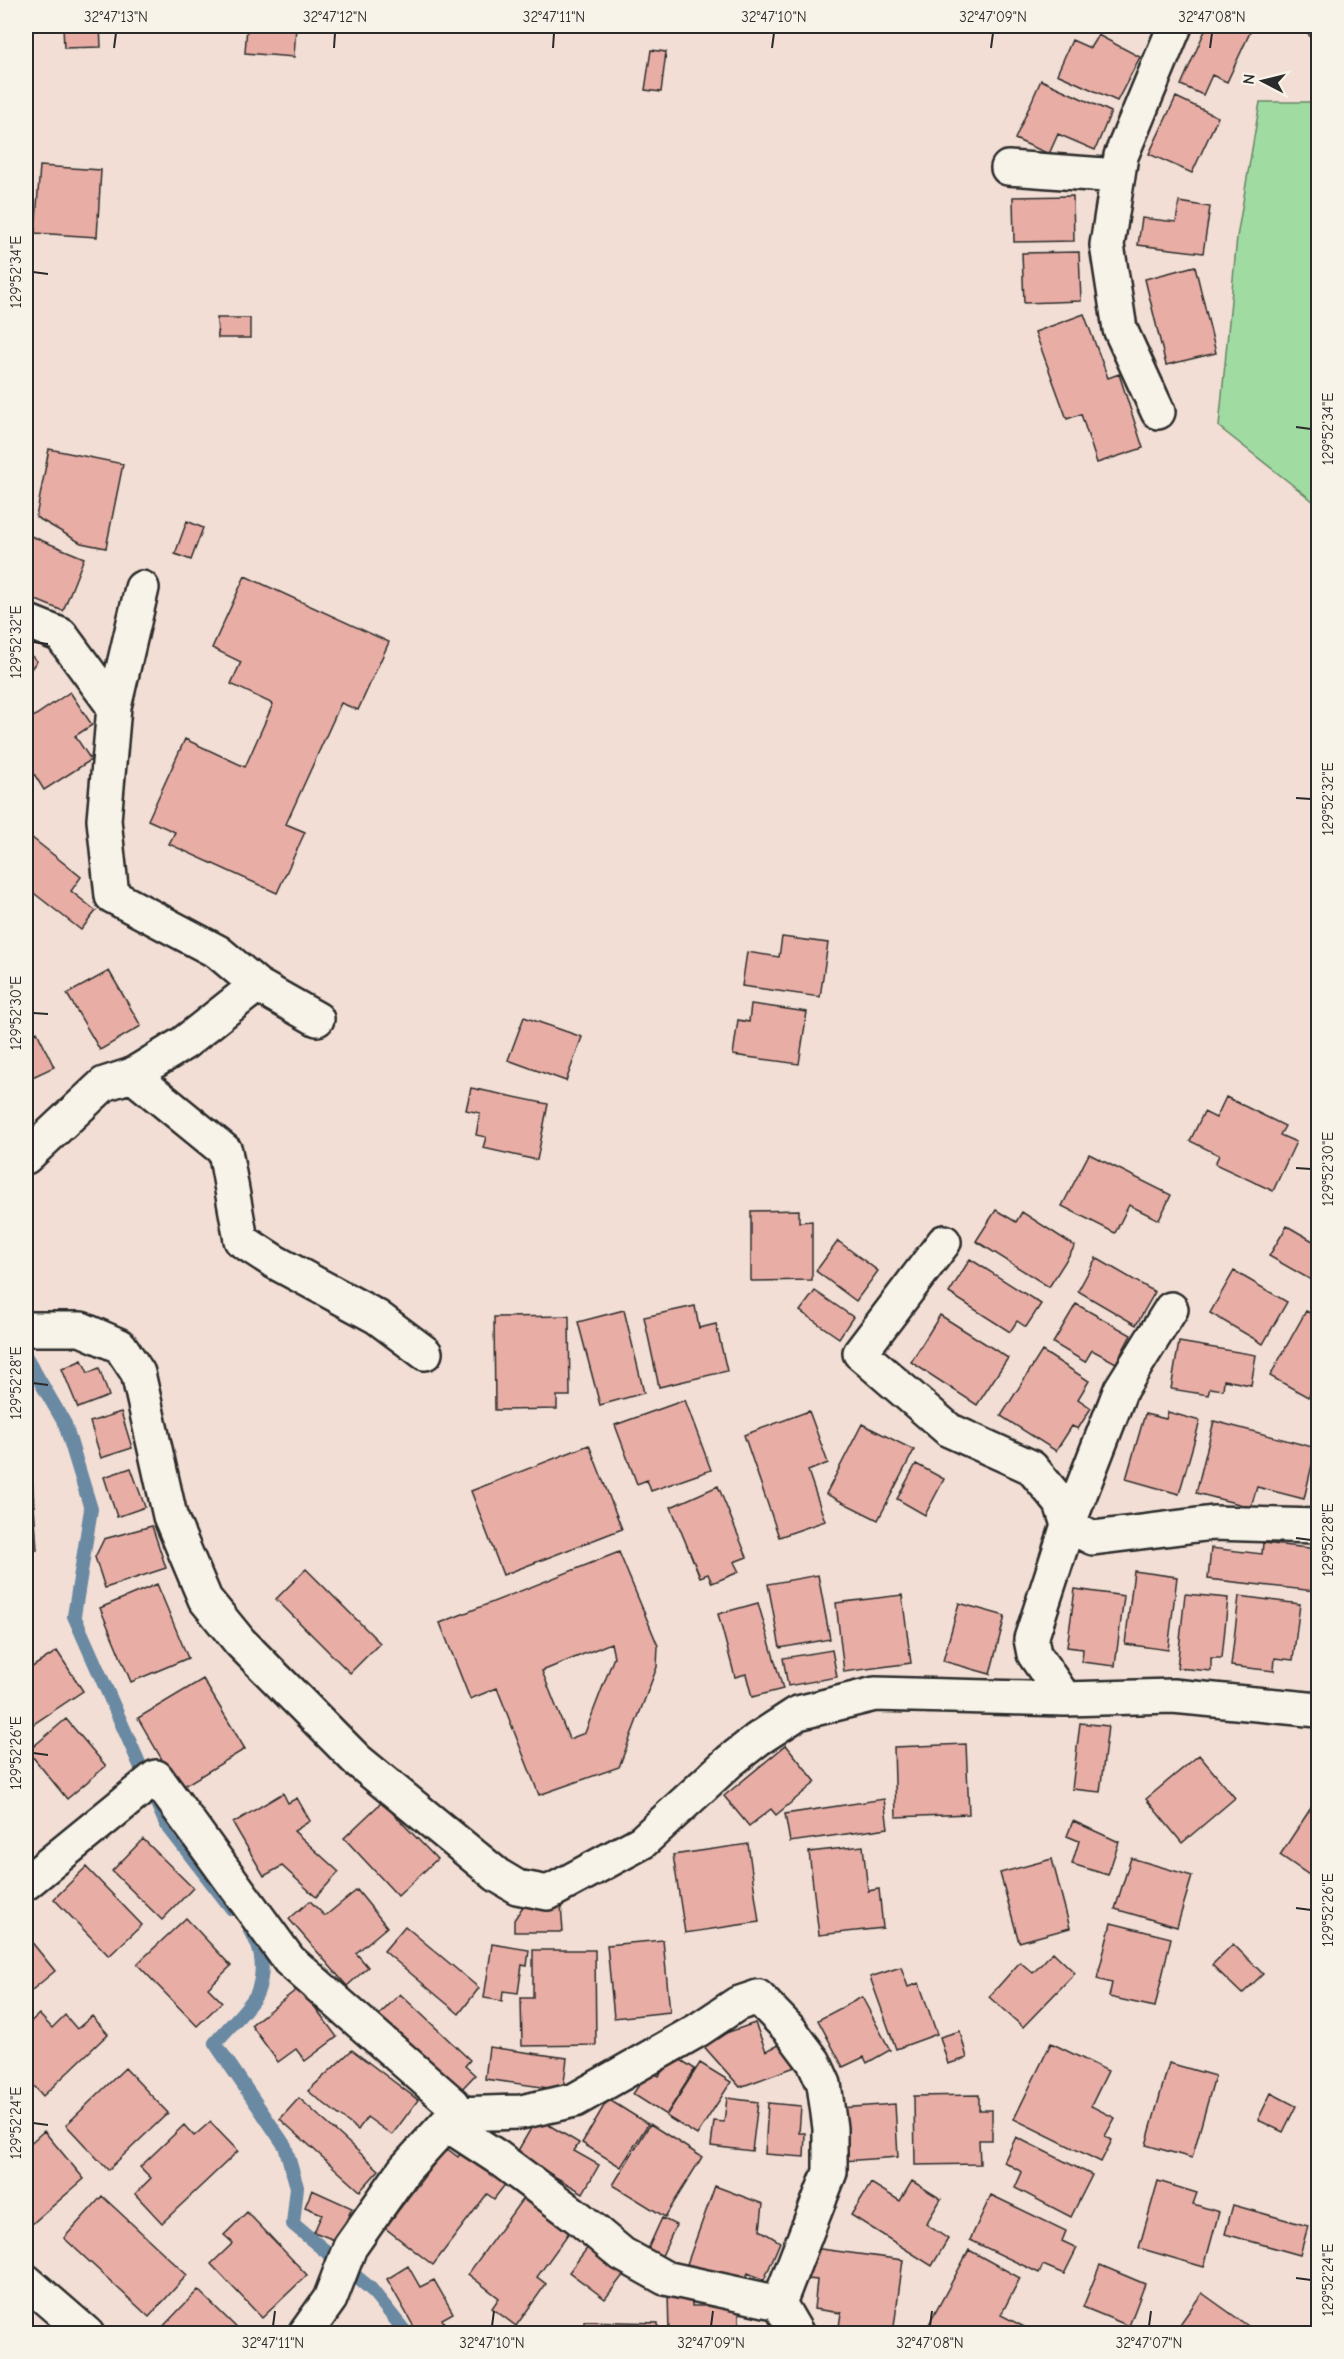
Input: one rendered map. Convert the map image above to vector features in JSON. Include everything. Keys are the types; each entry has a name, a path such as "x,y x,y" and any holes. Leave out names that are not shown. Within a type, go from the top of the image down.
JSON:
{"street":[{"path":"1158,412 1120,329 1107,245 1121,156 1175,26"},
{"path":"1008,168 1118,176"},
{"path":"142,588 114,707 104,820 112,896 218,952 257,985 316,1019"},
{"path":"26,621 61,635 114,707"},
{"path":"26,1157 104,1084 132,1075 184,1043 257,985"},
{"path":"132,1075 225,1151 241,1240 275,1262 377,1317 425,1353"},
{"path":"944,1242 860,1353 949,1430 1031,1467 1061,1503 1068,1526 1093,1538 1213,1522 1318,1526"},
{"path":"1065,1699 1034,1654 1031,1639 1068,1526 1121,1389 1172,1309"},
{"path":"26,1329 81,1329 120,1346 138,1373 170,1516 205,1599 240,1642 357,1760 497,1875 517,1887 549,1893 642,1842 730,1761 758,1739 798,1713 875,1694 1065,1699 1173,1696 1318,1710"},
{"path":"26,1883 156,1777 289,1960 453,2104 455,2114 451,2127 506,2164 622,2253 665,2278 779,2303 797,2334"},
{"path":"305,2334 330,2299 350,2247 405,2169 455,2114 521,2112 575,2100 698,2030 737,2004 758,1997 790,2030 814,2062 824,2084 830,2128 830,2172 779,2303"},
{"path":"26,2281 87,2334"}],"green space":[{"path":"1260,102 1318,102 1318,505 1219,427 1237,237"}],"building":[{"path":"63,26 100,26 101,47 64,48"},
{"path":"247,26 296,26 294,57 245,53"},
{"path":"1207,26 1248,26 1252,28 1227,82 1212,75 1203,95 1181,85"},
{"path":"1304,26 1318,26 1318,51"},
{"path":"1098,35 1140,57 1117,101 1057,74 1072,40 1090,48"},
{"path":"651,50 666,52 661,92 645,90"},
{"path":"1041,80 1111,112 1095,150 1058,134 1049,154 1015,139"},
{"path":"1176,97 1218,117 1192,173 1149,154"},
{"path":"40,166 101,170 97,237 35,233"},
{"path":"1073,196 1074,241 1014,242 1013,197"},
{"path":"1179,202 1210,207 1203,253 1138,245 1142,218 1176,222"},
{"path":"1079,252 1081,301 1024,303 1022,253"},
{"path":"1195,266 1216,353 1166,365 1145,279"},
{"path":"1084,314 1108,378 1119,374 1143,448 1097,463 1081,414 1067,419 1035,332"},
{"path":"217,318 250,318 250,338 218,338"},
{"path":"49,449 123,464 106,548 81,543 36,517"},
{"path":"187,521 203,528 191,560 175,554"},
{"path":"26,534 84,558 63,611 26,596"},
{"path":"245,576 389,642 358,710 341,703 286,824 305,832 277,893 169,844 175,832 148,820 185,739 245,767 273,704 231,684 241,662 212,648"},
{"path":"26,651 37,661 26,675"},
{"path":"70,692 92,725 75,736 91,760 44,790 26,761 26,722"},
{"path":"26,833 81,877 71,891 96,911 81,930 26,887"},
{"path":"782,937 828,943 820,997 742,986 747,952 779,957"},
{"path":"109,971 141,1026 100,1050 67,994"},
{"path":"751,1004 807,1012 799,1064 733,1055 738,1020 749,1022"},
{"path":"524,1017 582,1037 566,1081 508,1060"},
{"path":"37,1032 54,1067 26,1080 26,1038"},
{"path":"471,1088 548,1104 537,1160 483,1148 486,1137 476,1135 480,1113 466,1110"},
{"path":"1226,1097 1285,1126 1280,1135 1296,1142 1273,1191 1215,1164 1219,1155 1190,1141 1204,1112 1216,1118"},
{"path":"1089,1154 1171,1195 1159,1220 1129,1205 1115,1233 1062,1206"},
{"path":"799,1210 799,1222 812,1221 812,1280 751,1281 751,1211"},
{"path":"996,1210 1016,1222 1022,1212 1075,1246 1049,1287 976,1241"},
{"path":"1287,1226 1318,1244 1318,1284 1269,1256"},
{"path":"838,1241 878,1271 856,1301 816,1271"},
{"path":"1096,1258 1155,1292 1136,1325 1078,1291"},
{"path":"970,1259 1041,1304 1026,1327 1017,1321 1010,1332 949,1293"},
{"path":"1234,1271 1287,1302 1263,1344 1210,1313"},
{"path":"815,1291 853,1317 839,1338 800,1311"},
{"path":"1076,1304 1131,1335 1116,1363 1092,1350 1085,1362 1053,1343"},
{"path":"695,1306 699,1328 716,1324 727,1371 659,1387 644,1317"},
{"path":"624,1310 644,1393 600,1405 578,1322"},
{"path":"1306,1311 1318,1317 1318,1378 1308,1397 1270,1376"},
{"path":"940,1315 1008,1358 977,1405 911,1362"},
{"path":"569,1316 570,1396 557,1396 557,1409 495,1410 494,1317"},
{"path":"1179,1342 1256,1355 1251,1385 1224,1380 1223,1390 1210,1388 1208,1395 1171,1389"},
{"path":"1042,1351 1089,1381 1078,1399 1091,1408 1078,1429 1072,1426 1056,1451 1001,1416"},
{"path":"82,1360 88,1373 99,1368 109,1396 78,1408 62,1369"},
{"path":"685,1400 711,1470 651,1491 647,1480 637,1484 615,1425"},
{"path":"809,1411 828,1463 808,1471 825,1521 779,1537 744,1435"},
{"path":"121,1412 132,1448 101,1458 90,1422"},
{"path":"1168,1412 1200,1421 1179,1494 1126,1479 1145,1414 1166,1419"},
{"path":"1214,1421 1316,1448 1304,1499 1257,1487 1251,1507 1196,1493"},
{"path":"862,1424 914,1450 878,1520 826,1494"},
{"path":"589,1445 622,1529 503,1575 471,1491"},
{"path":"26,1463 31,1463 37,1550 26,1551"},
{"path":"916,1464 944,1479 925,1515 897,1499"},
{"path":"131,1468 145,1507 117,1517 104,1477"},
{"path":"718,1486 747,1557 734,1562 739,1572 712,1583 708,1574 700,1577 671,1507"},
{"path":"152,1526 166,1568 105,1588 95,1557 104,1539"},
{"path":"1263,1543 1318,1549 1315,1591 1208,1579 1211,1548 1262,1554"},
{"path":"619,1552 658,1646 657,1667 619,1767 539,1795 497,1688 470,1699 440,1623","holes":["611,1643 614,1657 585,1733 569,1739 542,1671"]},
{"path":"306,1569 380,1643 350,1673 276,1599"},
{"path":"1134,1571 1177,1577 1168,1650 1125,1644"},
{"path":"818,1575 830,1639 780,1648 768,1584"},
{"path":"157,1584 188,1658 131,1682 100,1608"},
{"path":"1075,1589 1124,1596 1115,1666 1082,1662 1083,1649 1067,1647"},
{"path":"1185,1594 1228,1598 1222,1658 1211,1658 1211,1671 1177,1668"},
{"path":"902,1595 911,1663 844,1672 836,1603"},
{"path":"1239,1596 1300,1604 1293,1660 1275,1658 1274,1671 1231,1666"},
{"path":"758,1603 783,1689 752,1697 746,1674 735,1677 718,1614"},
{"path":"959,1603 1005,1616 990,1674 943,1661"},
{"path":"832,1650 837,1677 788,1686 783,1658"},
{"path":"57,1651 83,1691 26,1729 26,1671"},
{"path":"203,1679 245,1749 179,1789 138,1718"},
{"path":"66,1719 106,1766 67,1799 28,1751"},
{"path":"1080,1723 1108,1726 1100,1792 1072,1789"},
{"path":"966,1744 969,1814 896,1817 894,1747"},
{"path":"786,1745 816,1782 776,1815 771,1809 749,1826 724,1796"},
{"path":"1199,1755 1235,1798 1182,1843 1146,1799"},
{"path":"283,1793 288,1803 297,1798 310,1821 294,1831 339,1872 316,1897 282,1866 264,1876 233,1823"},
{"path":"884,1799 888,1828 790,1842 785,1814"},
{"path":"382,1802 437,1859 398,1896 344,1838"},
{"path":"1313,1805 1318,1807 1318,1881 1280,1855"},
{"path":"1073,1821 1119,1842 1108,1875 1072,1864 1079,1841 1067,1836"},
{"path":"143,1839 193,1888 162,1920 112,1871"},
{"path":"748,1844 759,1922 685,1933 673,1855"},
{"path":"863,1846 868,1891 879,1889 883,1928 819,1935 809,1852"},
{"path":"1131,1858 1192,1876 1177,1927 1115,1909"},
{"path":"1052,1859 1070,1928 1019,1942 1000,1873"},
{"path":"86,1867 142,1925 109,1956 54,1899"},
{"path":"357,1890 387,1927 356,1953 368,1967 347,1986 289,1919 310,1901 325,1916"},
{"path":"561,1904 563,1932 514,1932 514,1920 524,1905"},
{"path":"186,1918 231,1966 208,1988 222,2002 197,2026 137,1964"},
{"path":"1111,1923 1171,1938 1155,2007 1109,1997 1112,1983 1097,1979"},
{"path":"405,1926 479,1988 459,2014 384,1951"},
{"path":"26,1935 55,1971 26,1995"},
{"path":"663,1940 670,2012 614,2018 607,1945"},
{"path":"492,1944 529,1950 527,1966 522,1965 518,1993 503,1991 502,2001 484,1998"},
{"path":"1233,1944 1263,1974 1242,1994 1212,1965"},
{"path":"533,1950 595,1950 596,2045 522,2046 521,1998 533,1998"},
{"path":"1053,1952 1075,1973 1023,2027 989,1997 1020,1962 1033,1973"},
{"path":"901,1967 908,1987 919,1983 937,2034 896,2049 870,1977"},
{"path":"300,1987 337,2037 305,2061 296,2049 278,2062 251,2025"},
{"path":"400,1994 470,2060 465,2066 475,2075 459,2092 378,2016"},
{"path":"862,1997 890,2050 867,2063 864,2057 843,2067 818,2020"},
{"path":"39,2014 52,2028 65,2015 77,2029 92,2016 108,2034 43,2096 26,2077 26,2026"},
{"path":"755,2023 766,2051 786,2042 795,2067 740,2087 700,2042"},
{"path":"960,2031 967,2058 948,2064 940,2037"},
{"path":"1051,2043 1108,2071 1091,2106 1115,2118 1105,2136 1112,2140 1101,2162 1014,2119"},
{"path":"489,2047 567,2058 563,2090 485,2079"},
{"path":"352,2050 418,2100 392,2135 367,2117 358,2130 308,2091"},
{"path":"673,2055 695,2069 666,2115 633,2094 649,2070 659,2076"},
{"path":"700,2063 731,2082 697,2135 666,2116"},
{"path":"1169,2063 1215,2076 1192,2158 1146,2145"},
{"path":"125,2068 168,2113 108,2170 66,2125"},
{"path":"1271,2093 1296,2106 1283,2132 1258,2120"},
{"path":"979,2095 979,2110 992,2110 992,2140 979,2140 980,2164 915,2165 914,2096"},
{"path":"299,2098 379,2170 360,2191 280,2119"},
{"path":"727,2098 758,2102 752,2151 711,2146 714,2121 724,2122"},
{"path":"608,2099 648,2124 621,2167 582,2143"},
{"path":"768,2103 801,2106 799,2133 805,2133 804,2157 765,2154"},
{"path":"895,2104 898,2157 843,2161 840,2108"},
{"path":"537,2118 579,2143 574,2151 599,2165 583,2193 516,2154"},
{"path":"210,2122 238,2151 162,2223 135,2194 151,2178 140,2167 184,2125 194,2136"},
{"path":"650,2124 702,2157 665,2217 613,2185"},
{"path":"44,2131 84,2179 26,2229 26,2147"},
{"path":"1016,2137 1092,2175 1071,2217 1015,2188 1022,2172 1004,2162"},
{"path":"446,2148 458,2157 463,2149 507,2182 494,2199 487,2194 433,2265 385,2228"},
{"path":"912,2181 941,2199 926,2224 948,2239 932,2266 851,2215 871,2183 900,2201"},
{"path":"1158,2181 1197,2193 1193,2204 1219,2212 1204,2267 1139,2248"},
{"path":"715,2186 763,2204 760,2230 780,2242 764,2280 748,2273 744,2282 687,2264"},
{"path":"312,2190 352,2208 337,2241 314,2232 322,2214 305,2207"},
{"path":"526,2194 573,2227 537,2277 546,2284 516,2326 492,2308 499,2298 468,2274"},
{"path":"991,2195 1066,2231 1062,2241 1077,2248 1064,2274 1043,2265 1039,2273 970,2240"},
{"path":"102,2196 187,2275 149,2317 64,2238"},
{"path":"1233,2205 1308,2226 1300,2255 1225,2234"},
{"path":"247,2212 307,2275 262,2318 211,2264 233,2243 224,2235"},
{"path":"662,2218 676,2225 661,2258 647,2251"},
{"path":"591,2243 627,2270 605,2299 569,2272"},
{"path":"813,2248 903,2260 893,2334 838,2334 841,2313 814,2309 817,2280 808,2279"},
{"path":"969,2250 1020,2278 1001,2315 1030,2330 1029,2334 937,2334 927,2328"},
{"path":"1100,2265 1145,2284 1129,2326 1083,2307"},
{"path":"408,2266 420,2287 434,2280 453,2313 442,2319 450,2334 418,2334 387,2279"},
{"path":"198,2290 243,2334 156,2334"},
{"path":"668,2293 692,2293 692,2306 739,2306 739,2334 669,2334"},
{"path":"1202,2293 1255,2331 1253,2334 1173,2334"},
{"path":"584,2321 658,2323 658,2334 517,2334 584,2333"},
{"path":"464,2327 468,2334 453,2334"}],"waterway":[{"path":"26,1357 65,1424 91,1509 74,1616 166,1824 232,1909"},
{"path":"250,1931 260,1953 262,1969 260,1985 250,2004 215,2043 285,2146 297,2187 293,2224 371,2289 407,2334"}]}
